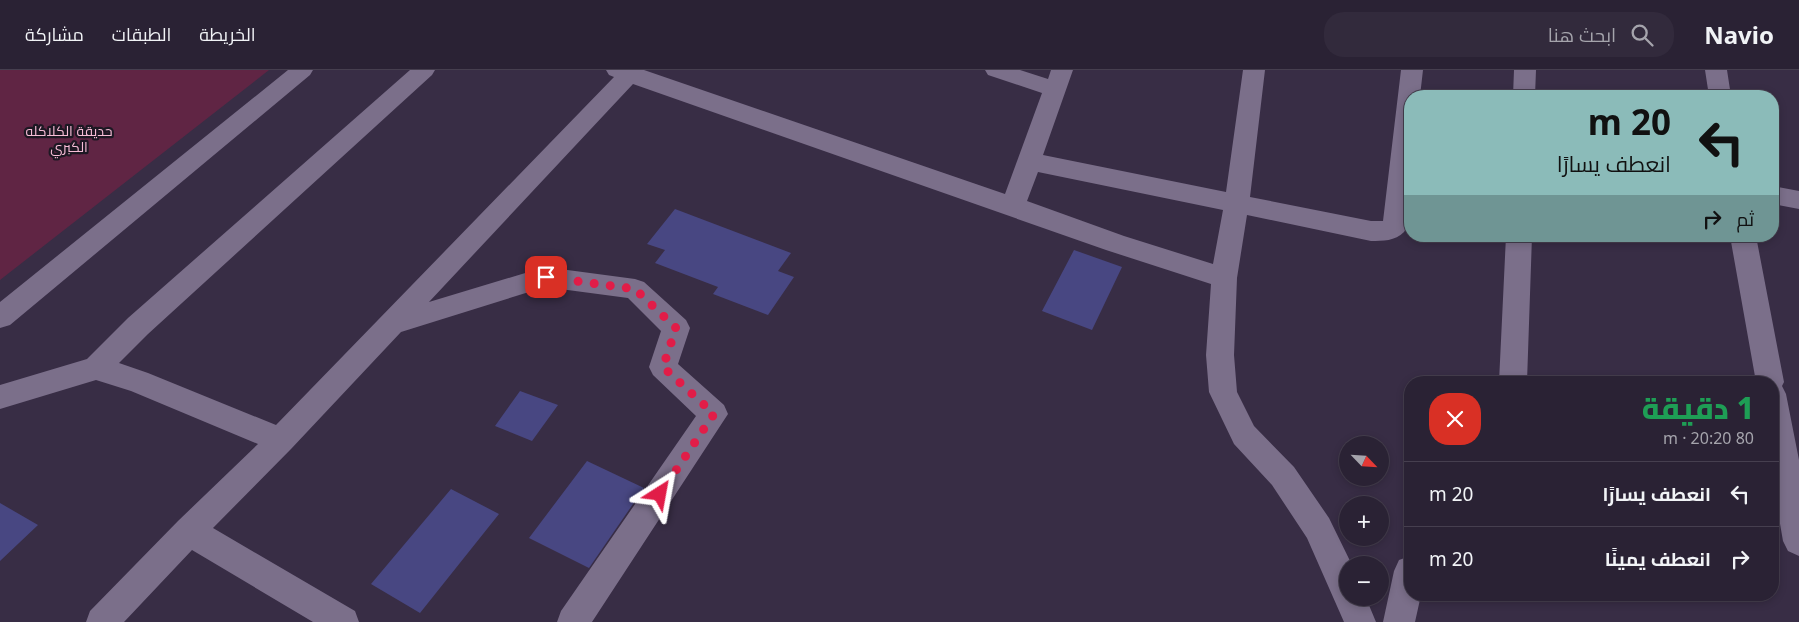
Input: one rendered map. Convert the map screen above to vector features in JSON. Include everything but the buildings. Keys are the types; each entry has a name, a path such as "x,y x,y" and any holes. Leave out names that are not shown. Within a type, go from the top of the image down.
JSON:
{"street":[{"path":"0,317 302,70"},
{"path":"0,397 96,368 138,326 424,70"},
{"path":"996,70 1058,80 1013,206"},
{"path":"1254,70 1238,203 1224,278 1220,355 1223,392 1244,435 1283,476 1318,528 1339,572"},
{"path":"1410,90 1412,70"},
{"path":"1524,90 1525,70"},
{"path":"1716,70 1719,90"},
{"path":"102,622 188,531 281,440 626,71 1115,243 1224,278"},
{"path":"1028,161 1371,231 1387,231 1394,225 1404,145"},
{"path":"1779,196 1799,200"},
{"path":"1513,376 1519,242"},
{"path":"1744,242 1769,376"},
{"path":"390,324 546,277 635,289 676,328 663,367 714,414 573,622"},
{"path":"96,368 138,381 281,440"},
{"path":"1779,432 1799,541"},
{"path":"188,531 343,622"},
{"path":"1399,622 1404,599"},
{"path":"1353,606 1360,622"}],"green space":[{"name":"حديقة الكلاكله الكبري","path":"0,70 269,70 0,280"}],"route":[{"path":"546,277 635,289 676,328 663,367 714,414 660,494"}]}
